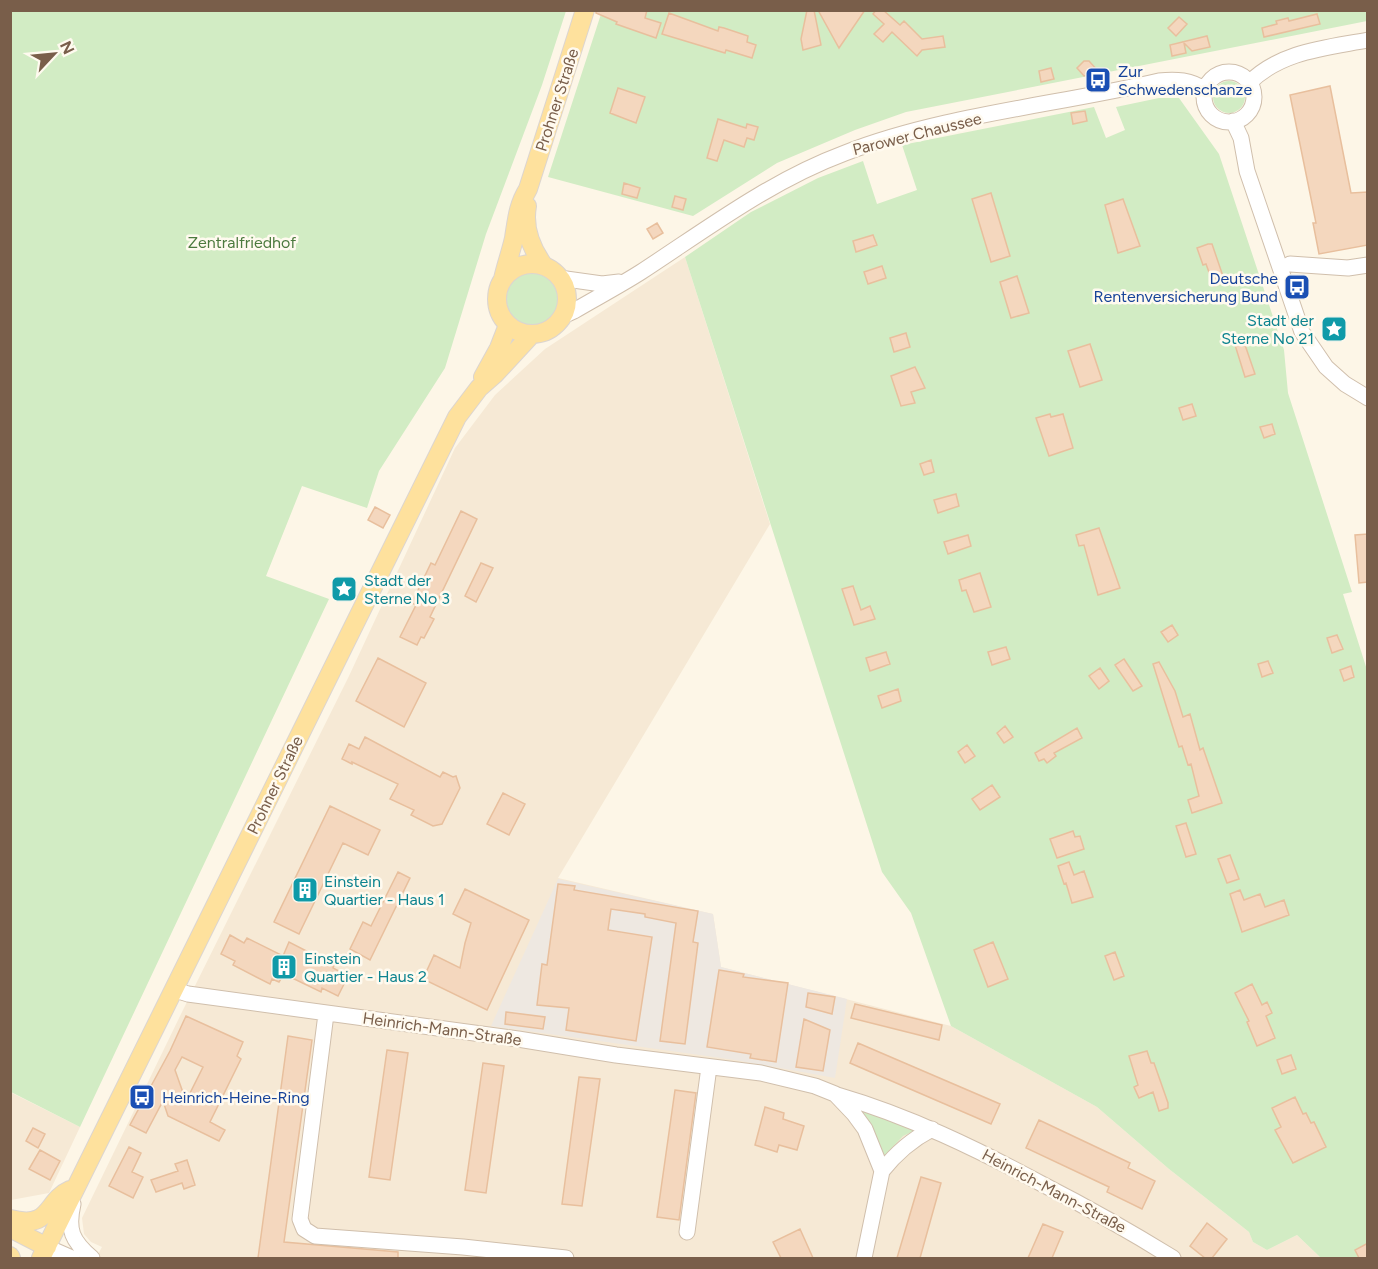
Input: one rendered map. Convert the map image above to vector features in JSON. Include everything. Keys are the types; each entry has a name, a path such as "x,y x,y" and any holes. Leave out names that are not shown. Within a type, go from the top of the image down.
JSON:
{"main road":[{"name":"Prohner Straße","path":"544,266 534,250 526,222 528,189 585,10"},
{"name":"Prohner Straße","path":"503,279 517,212 528,189"},
{"path":"532,334 523,333 508,325 499,311 497,303 499,287 509,272 526,265 544,266 560,278 567,300 563,316"},
{"name":"Parower Chaussee","path":"532,334 550,330 563,316"},
{"name":"Prohner Straße","path":"479,388 508,325"},
{"name":"Prohner Straße","path":"44,1253 458,417 479,388 532,334"},
{"name":"Prohner Straße","path":"10,1219 22,1222 34,1221 48,1212 64,1192 77,1186"},
{"path":"10,1228 44,1253"}],"street":[{"path":"1249,83 1286,58 1307,51 1368,40"},
{"path":"1221,73 1237,74 1249,83 1252,90 1251,106 1247,114 1233,122 1217,119 1210,114 1204,98 1205,90 1214,77 1221,73"},
{"name":"Parower Chaussee","path":"563,316 622,282 770,188 816,165 873,143 939,126 1159,81 1187,81 1205,90"},
{"path":"1233,122 1241,138 1247,171 1302,332 1326,367 1345,384 1368,398"},
{"path":"1290,264 1348,268 1368,265"},
{"path":"560,278 602,284 622,282"},
{"name":"Heinrich-Mann-Straße","path":"175,990 188,994 326,1014 787,1078 932,1129 1090,1209 1173,1258"},
{"path":"326,1014 303,1188 300,1219 304,1229 315,1236 463,1247 566,1258"},
{"path":"687,1232 710,1067"},
{"name":"Heinrich-Mann-Straße","path":"835,1094 866,1130 882,1171"},
{"path":"864,1258 882,1171 893,1156 912,1140 932,1129"},
{"path":"77,1186 69,1221 71,1232 79,1247 92,1258"},
{"path":"44,1253 72,1258"}],"shaded area":[{"path":"685,257 770,524 558,878 713,914 721,967 951,1026 1097,1107 1169,1169 1249,1232 1253,1242 1267,1250 1297,1235 1321,1258 96,1258 102,1247 91,1242 84,1234 82,1218 349,676 455,448 495,395 545,349"},
{"path":"558,879 713,914 721,967 847,999 835,1078 735,1060 491,1026"},
{"path":"10,1092 80,1127 49,1193 11,1200"}],"green space":[{"name":"Zentralfriedhof","path":"10,11 566,11 542,85 486,234 445,368 379,471 367,508 302,486 266,576 329,599 80,1127 11,1092"},
{"path":"602,11 1367,11 1367,21 906,112 855,130 777,163 693,216 548,177"},
{"path":"1229,81 1240,86 1245,97 1240,108 1229,113 1218,108 1213,97 1218,86"},
{"path":"1159,98 1179,98 1219,154 1284,350 1288,393 1352,592 1343,594 1367,670 1367,1258 1321,1258 1297,1235 1267,1250 1253,1242 1249,1232 1169,1169 1097,1107 951,1026 911,913 882,872 685,257 751,212 818,178 863,161 877,204 917,190 902,145 1094,107 1106,138 1125,130 1116,107"},
{"path":"526,273 536,273 546,277 554,285 558,300 554,315 546,323 536,327 526,327 516,323 508,315 504,305 504,295 508,285 516,277"},
{"path":"852,1105 916,1130 903,1136 882,1158"}],"building":[{"path":"596,10 647,10 645,18 661,23 656,38 616,24 617,22 596,13"},
{"path":"807,10 814,10 821,45 803,50 801,39"},
{"path":"818,10 865,10 839,48"},
{"path":"876,10 883,10 900,25 904,21 922,39 943,36 945,47 922,50 917,56 892,32 883,42 874,34 884,24 873,14"},
{"path":"669,13 718,31 719,27 748,36 747,42 756,45 752,58 726,50 725,53 662,34"},
{"path":"1317,14 1320,24 1264,37 1262,28 1277,24 1276,21 1288,18 1289,21"},
{"path":"1179,17 1187,24 1176,36 1168,28"},
{"path":"1207,36 1210,47 1192,51 1184,43 1186,53 1172,56 1170,45"},
{"path":"1084,61 1089,61 1099,72 1084,76 1077,68"},
{"path":"1051,68 1054,79 1041,82 1039,71"},
{"path":"1330,86 1351,193 1368,192 1368,245 1319,254 1313,223 1316,223 1290,95"},
{"path":"618,88 645,97 636,123 610,113"},
{"path":"1085,111 1087,121 1073,124 1071,113"},
{"path":"718,119 746,128 747,124 758,127 754,140 747,138 744,147 724,140 717,161 707,158"},
{"path":"624,183 640,188 637,198 622,194"},
{"path":"991,193 1010,256 991,262 972,199"},
{"path":"675,196 686,199 683,210 672,207"},
{"path":"1123,199 1140,246 1118,253 1105,205"},
{"path":"657,223 663,233 653,239 647,229"},
{"path":"873,235 877,245 856,252 853,241"},
{"path":"1212,244 1225,282 1214,286 1197,248"},
{"path":"882,266 886,278 868,284 864,272"},
{"path":"1017,276 1029,313 1011,318 1000,282"},
{"path":"906,333 910,347 894,352 890,338"},
{"path":"1244,342 1255,374 1245,377 1235,345"},
{"path":"1090,344 1102,380 1080,387 1068,351"},
{"path":"915,367 925,388 911,392 915,403 901,406 891,376"},
{"path":"1192,404 1196,416 1183,420 1179,408"},
{"path":"1050,414 1051,417 1063,414 1073,448 1049,456 1036,418"},
{"path":"1272,424 1275,434 1264,438 1260,427"},
{"path":"931,460 934,472 924,475 920,464"},
{"path":"956,494 959,506 938,513 934,500"},
{"path":"375,507 390,515 383,528 368,520"},
{"path":"461,511 477,519 430,617 434,619 424,638 421,637 417,645 400,637 416,605 412,603 431,563 435,565"},
{"path":"1099,528 1120,588 1098,595 1084,545 1079,546 1076,535"},
{"path":"1368,534 1368,582 1359,583 1355,535"},
{"path":"968,535 971,546 948,554 944,542"},
{"path":"481,563 493,568 476,602 465,596"},
{"path":"980,573 991,607 974,612 966,590 962,591 959,580"},
{"path":"853,586 861,610 870,606 875,619 854,625 842,589"},
{"path":"1172,625 1178,635 1168,642 1161,632"},
{"path":"1337,635 1343,649 1332,653 1327,638"},
{"path":"1006,647 1010,659 992,665 988,652"},
{"path":"886,652 890,664 870,671 866,658"},
{"path":"378,658 426,683 404,727 356,701"},
{"path":"1124,659 1142,686 1133,691 1115,665"},
{"path":"1268,661 1273,673 1262,677 1258,664"},
{"path":"1159,662 1175,691 1183,717 1190,714 1200,750 1203,748 1222,803 1192,813 1188,800 1199,796 1191,764 1188,765 1182,746 1179,747 1153,664"},
{"path":"1351,666 1354,677 1344,681 1340,670"},
{"path":"1100,668 1109,681 1099,689 1089,676"},
{"path":"898,689 901,701 882,708 878,696"},
{"path":"1005,726 1013,737 1004,743 997,733"},
{"path":"1077,728 1082,738 1054,753 1056,756 1047,763 1044,759 1039,761 1035,753"},
{"path":"365,737 440,777 443,772 453,777 456,776 460,788 442,824 433,826 411,815 414,810 390,799 398,784 342,759 349,744 359,749"},
{"path":"967,745 975,756 965,763 958,752"},
{"path":"992,785 1000,797 980,810 972,799"},
{"path":"503,793 525,804 509,835 487,824"},
{"name":"Einstein Quartier - Haus 1","path":"330,806 380,830 368,855 343,843 299,934 274,922"},
{"path":"1186,823 1196,854 1186,857 1176,826"},
{"path":"1073,831 1075,837 1080,836 1084,849 1057,858 1050,839"},
{"path":"1230,855 1239,879 1227,883 1218,859"},
{"path":"1069,862 1074,875 1084,871 1093,897 1072,903 1058,866"},
{"path":"398,872 410,878 370,960 350,949 363,922 371,926"},
{"path":"558,884 575,886 574,890 698,911 693,942 698,943 685,1044 660,1041 676,923 645,917 645,914 611,909 608,930 652,937 636,1041 566,1030 569,1008 537,1005 542,964 547,965"},
{"path":"465,889 529,920 487,1010 423,979 434,955 460,968 471,923 453,914"},
{"path":"1240,890 1244,900 1260,894 1265,907 1284,900 1289,915 1242,932 1230,894"},
{"name":"Einstein Quartier - Haus 2","path":"230,935 244,943 247,938 283,956 289,942 334,965 333,968 348,976 338,996 322,988 321,992 284,974 279,982 272,979 270,984 233,965 235,961 221,954"},
{"path":"993,942 1008,979 988,987 974,950"},
{"path":"1115,952 1124,976 1114,980 1105,956"},
{"path":"719,970 744,974 743,977 788,983 776,1062 750,1058 751,1054 707,1047"},
{"path":"1252,984 1262,1005 1267,1002 1272,1013 1266,1016 1275,1038 1257,1046 1247,1022 1249,1021 1235,993"},
{"path":"808,993 835,997 832,1014 806,1007"},
{"path":"855,1004 942,1025 939,1040 851,1018"},
{"path":"506,1012 545,1017 543,1029 505,1024"},
{"path":"186,1016 243,1042 237,1056 241,1059 210,1122 225,1130 219,1141 168,1116 163,1101 146,1133 130,1125","holes":["182,1057 203,1067 186,1101 175,1070"]},
{"path":"804,1019 830,1030 823,1071 796,1067"},
{"path":"288,1036 312,1040 284,1242 398,1252 398,1258 258,1258"},
{"path":"858,1043 1000,1104 991,1124 850,1063"},
{"path":"387,1050 408,1053 390,1180 369,1177"},
{"path":"1147,1051 1151,1063 1154,1063 1168,1103 1168,1108 1159,1111 1153,1092 1139,1098 1134,1087 1138,1085 1129,1056"},
{"path":"1291,1055 1296,1069 1282,1074 1277,1060"},
{"path":"483,1063 504,1066 486,1193 465,1190"},
{"path":"579,1077 600,1079 582,1206 562,1204"},
{"path":"675,1090 696,1093 679,1220 657,1217"},
{"path":"1295,1097 1303,1114 1306,1113 1311,1123 1314,1122 1326,1147 1293,1163 1275,1130 1281,1127 1272,1108"},
{"path":"765,1107 784,1113 783,1119 804,1126 797,1150 779,1145 777,1152 755,1145"},
{"path":"1039,1120 1130,1163 1128,1168 1155,1181 1142,1209 1107,1192 1109,1187 1026,1148"},
{"path":"33,1128 45,1134 38,1148 26,1141"},
{"path":"129,1147 141,1153 132,1172 143,1177 133,1198 109,1186"},
{"path":"40,1150 60,1161 50,1180 29,1169"},
{"path":"187,1160 195,1185 184,1189 182,1183 156,1192 151,1180 178,1171 175,1164"},
{"path":"921,1177 941,1183 920,1258 897,1258"},
{"path":"1207,1223 1227,1239 1212,1258 1205,1258 1190,1246"},
{"path":"1043,1224 1063,1232 1052,1258 1028,1258"},
{"path":"800,1229 813,1258 781,1258 773,1242"},
{"path":"1368,1243 1368,1258 1359,1258 1355,1250"}],"place":[{"name":"Zur Schwedenschanze","path":"1098,80"},
{"name":"Deutsche Rentenversicherung Bund","path":"1297,287"},
{"name":"Stadt der Sterne No 21","path":"1334,329"},
{"name":"Stadt der Sterne No 3","path":"344,589"},
{"name":"Einstein Quartier - Haus 1","path":"305,890"},
{"name":"Einstein Quartier - Haus 2","path":"284,967"},
{"name":"Heinrich-Heine-Ring","path":"142,1097"}]}
